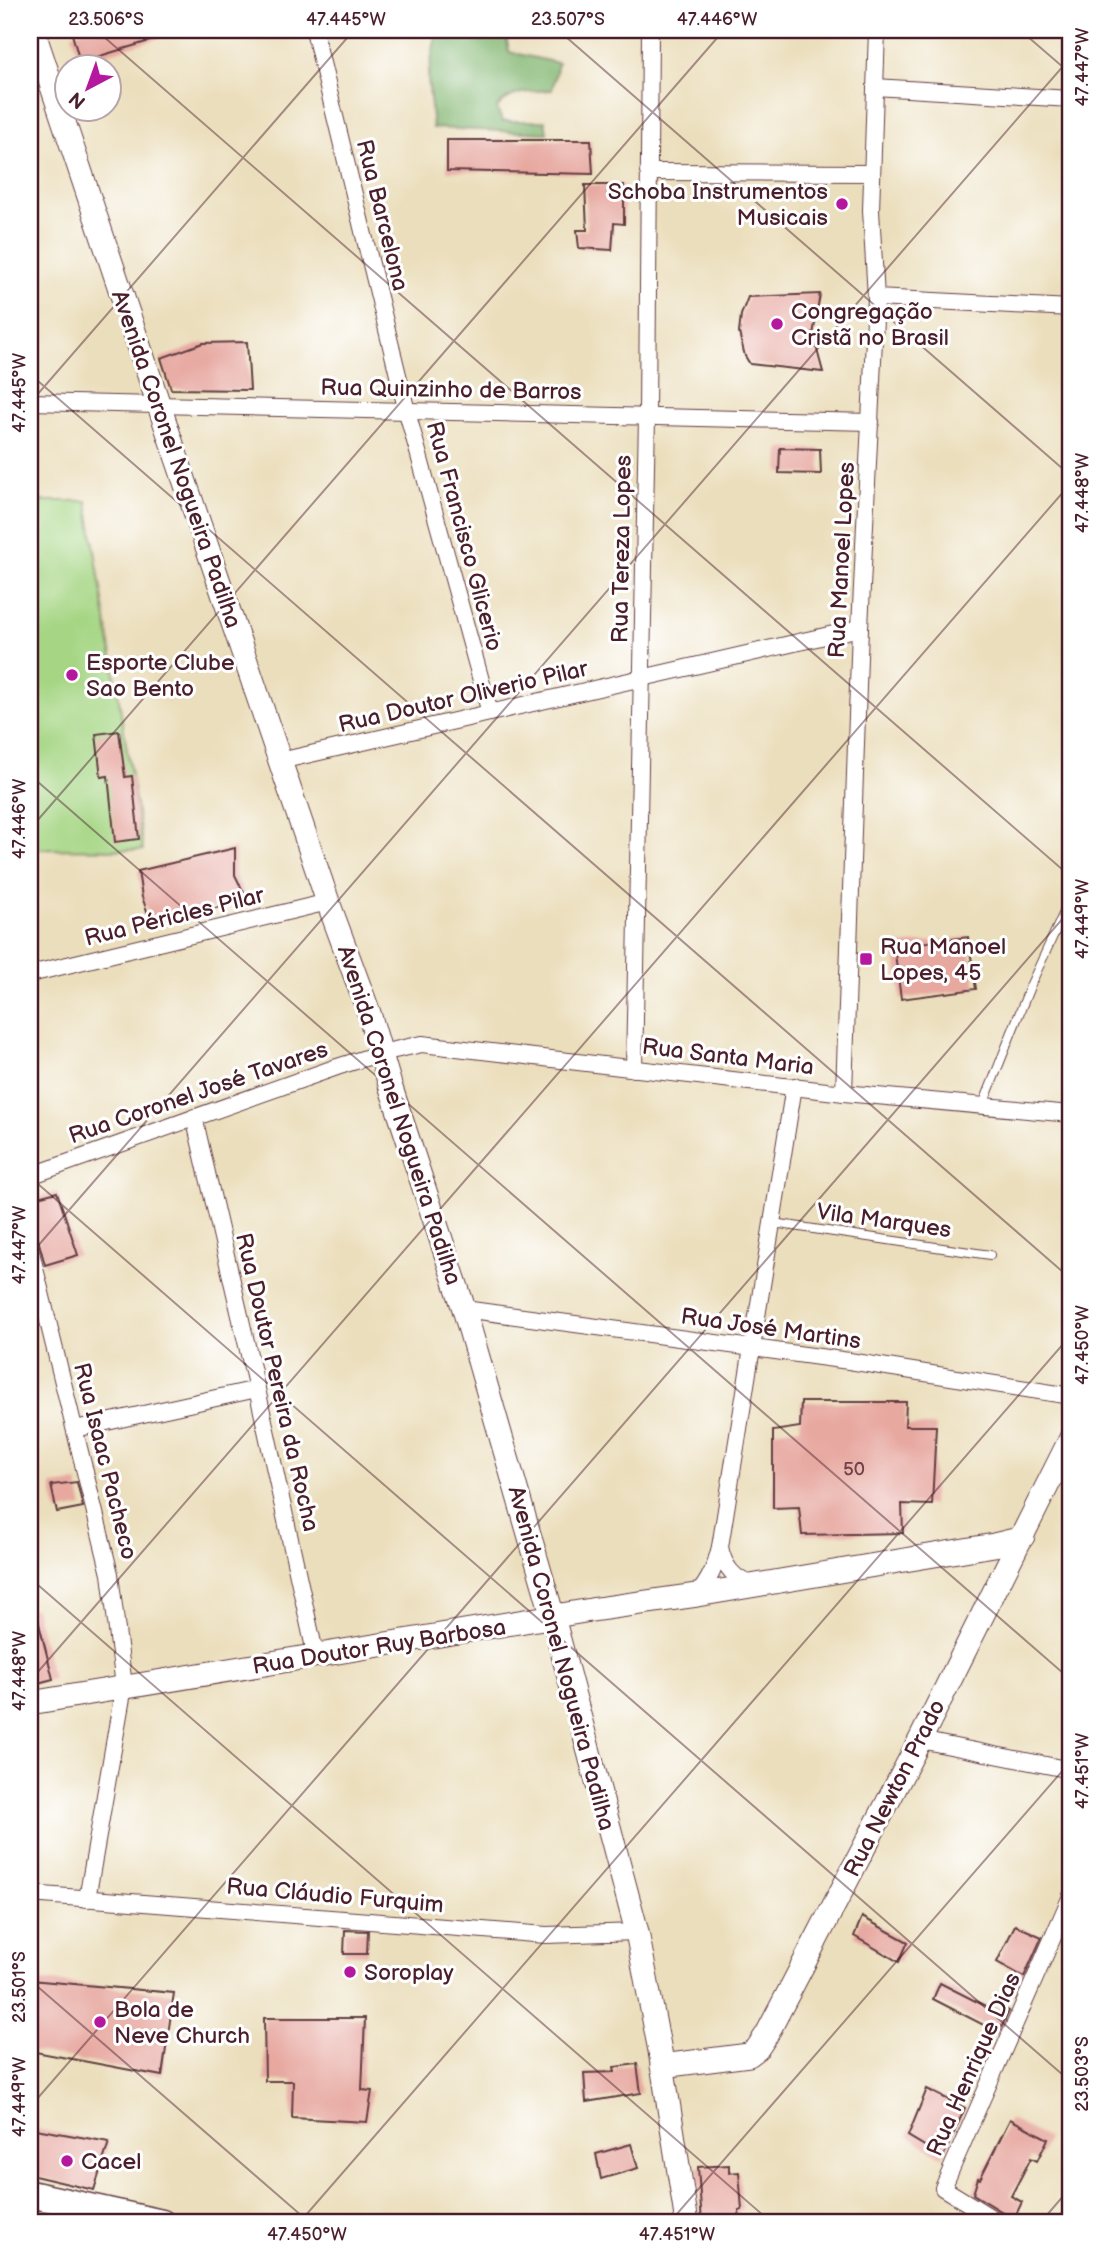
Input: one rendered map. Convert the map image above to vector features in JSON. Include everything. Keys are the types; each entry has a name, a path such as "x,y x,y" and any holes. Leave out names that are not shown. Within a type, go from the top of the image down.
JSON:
{"main road":[{"name":"Avenida Coronel Nogueira Padilha","path":"33,30 328,902 369,1013 464,1309 553,1617 637,1932 687,2223"},
{"name":"Rua Newton Prado","path":"662,2066 749,2055 757,2049 767,2034 920,1740 1071,1438"},
{"name":"Rua Doutor Ruy Barbosa","path":"30,1703 697,1595 976,1548 1008,1542 1023,1536"},
{"path":"976,1548 994,1556 1001,1568 1001,1578"},
{"path":"30,2194 124,2220 162,2223"}],"street":[{"name":"Rua Barcelona","path":"314,30 407,412"},
{"name":"Rua Tereza Lopes","path":"634,1069 647,416 650,30"},
{"name":"Rua Manoel Lopes","path":"844,1093 860,628 876,298 871,173 877,30"},
{"path":"875,86 1071,99"},
{"path":"648,172 871,173"},
{"path":"876,298 1071,308"},
{"name":"Rua Quinzinho de Barros","path":"30,402 871,422"},
{"name":"Rua Francisco Glicerio","path":"407,412 491,713"},
{"name":"Rua Doutor Oliverio Pilar","path":"280,761 860,628"},
{"name":"Rua Péricles Pilar","path":"30,974 328,902"},
{"name":"Rua Santa Maria","path":"381,1053 422,1044 844,1093 1071,1114"},
{"name":"Rua Coronel José Tavares","path":"30,1175 381,1053"},
{"path":"697,1595 709,1581 720,1547 793,1086"},
{"name":"Rua Doutor Pereira da Rocha","path":"194,1117 316,1657"},
{"name":"Rua Isaac Pacheco","path":"30,1248 110,1574 124,1686 87,1899"},
{"name":"Rua José Martins","path":"464,1309 752,1348 1071,1396"},
{"path":"75,1429 257,1388"},
{"path":"720,1547 722,1558 733,1575 753,1585"},
{"path":"920,1740 1071,1770"},
{"name":"Rua Cláudio Furquim","path":"30,1894 546,1935 637,1932"},
{"name":"Rua Henrique Dias","path":"1000,2223 943,2188 1071,1896"}],"lane":[{"path":"983,1105 1031,984 1071,897"},
{"name":"Vila Marques","path":"773,1223 990,1255"}],"green space":[{"path":"437,30 505,30 509,52 558,63 552,90 515,95 497,108 502,121 545,121 547,133 433,128 428,77"},
{"name":"Esporte Clube Sao Bento","path":"30,501 87,501 143,850 30,849"}],"building":[{"path":"85,30 175,30 176,33 113,52 77,52 72,34"},
{"path":"447,140 591,140 593,174 447,171"},
{"path":"585,185 624,185 624,224 614,223 612,250 579,248 577,230 587,230"},
{"name":"Congregação Cristã no Brasil","path":"820,294 813,335 823,372 750,364 739,333 741,315 748,297"},
{"path":"247,342 250,390 171,389 161,358 203,343"},
{"path":"780,448 820,449 821,474 779,473"},
{"path":"119,731 125,777 132,776 139,839 115,842 108,776 101,777 96,734"},
{"path":"235,848 235,875 248,901 151,922 142,897 138,871"},
{"path":"968,937 976,989 901,999 894,946"},
{"path":"57,1192 78,1255 45,1265 30,1209 30,1199"},
{"path":"801,1402 906,1402 905,1426 936,1426 932,1505 902,1504 903,1533 802,1535 799,1507 773,1508 773,1431 800,1427"},
{"path":"77,1482 83,1507 57,1512 51,1485"},
{"path":"30,1608 35,1608 53,1679 34,1684 30,1669"},
{"path":"862,1917 908,1942 899,1962 854,1936"},
{"path":"1015,1925 1042,1937 1024,1977 997,1962"},
{"path":"345,1930 368,1931 367,1954 344,1954"},
{"name":"Bola de Neve Church","path":"30,1980 174,1993 162,2076 30,2051"},
{"path":"940,1983 999,2013 1003,2008 1009,2011 999,2033 933,1999"},
{"path":"264,2018 365,2018 362,2090 372,2091 367,2122 292,2118 293,2081 265,2081"},
{"path":"637,2064 641,2093 586,2102 584,2073 615,2072 614,2067"},
{"path":"927,2089 965,2108 943,2157 908,2136"},
{"path":"1010,2119 1048,2139 1037,2161 1031,2158 1011,2196 1022,2202 1014,2219 973,2194 978,2178 980,2179"},
{"name":"Cacel","path":"30,2128 109,2142 94,2190 30,2175"},
{"path":"631,2144 638,2168 601,2179 596,2154"},
{"path":"729,2165 729,2173 739,2172 742,2210 739,2210 740,2223 702,2223 698,2167"}],"railway":[{"path":"1062,2223 1071,2199"}],"place":[{"name":"Schoba Instrumentos Musicais","path":"842,204"},
{"name":"Congregação Cristã no Brasil","path":"777,324"},
{"name":"Esporte Clube Sao Bento","path":"72,675"},
{"name":"Rua Manoel Lopes, 45","path":"866,959"},
{"name":"Soroplay","path":"350,1972"},
{"name":"Bola de Neve Church","path":"100,2022"},
{"name":"Cacel","path":"67,2161"}]}
